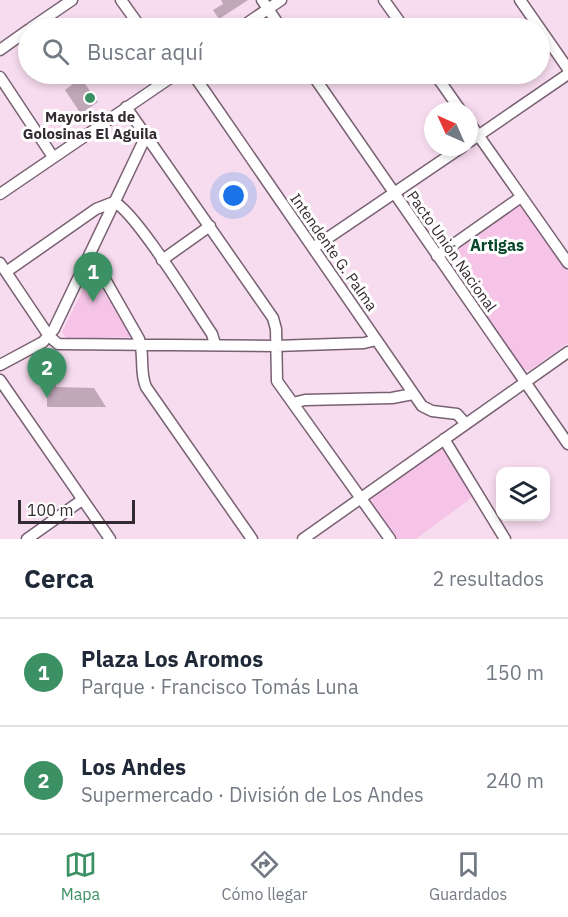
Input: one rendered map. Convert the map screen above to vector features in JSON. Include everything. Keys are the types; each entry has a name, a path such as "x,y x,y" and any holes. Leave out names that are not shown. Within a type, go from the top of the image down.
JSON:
{"street":[{"path":"46,18 72,0"},
{"path":"121,0 134,18"},
{"path":"251,18 265,5 281,0"},
{"path":"384,0 397,18"},
{"path":"520,0 533,18"},
{"path":"265,5 274,18"},
{"path":"0,50 18,37"},
{"path":"550,43 568,69"},
{"path":"478,136 568,74"},
{"path":"0,77 53,157"},
{"path":"0,194 159,84"},
{"name":"Intendente G. Palma","path":"200,84 413,394 426,409 457,414 466,424"},
{"name":"Pacto Unión Nacional","path":"319,84 568,444"},
{"path":"442,84 455,102"},
{"path":"126,107 275,322 277,381 390,539"},
{"path":"0,365 43,342 49,336 146,136"},
{"path":"478,144 521,197 568,263"},
{"path":"313,248 448,156"},
{"path":"437,256 521,197"},
{"path":"114,202 125,208 162,260 212,334 215,344"},
{"path":"114,202 96,210 3,268 49,336 61,345 275,346 364,343 376,339"},
{"path":"162,260 210,226"},
{"path":"90,253 141,346 141,372 146,387 252,539"},
{"path":"303,539 568,352"},
{"path":"0,380 110,539"},
{"path":"293,403 305,400 392,398 413,394"},
{"path":"444,439 505,539"},
{"path":"27,539 82,500"}],"shaded area":[{"path":"519,206 526,208 568,268 568,343 530,370 524,370 447,261 449,254"},
{"path":"92,272 131,337 67,339 62,332"},
{"path":"440,446 445,449 474,496 416,539 395,539 370,503 371,496"}],"building":[{"path":"221,0 248,0 218,18 213,10 223,4"},
{"path":"73,84 85,84 98,102 81,114 65,90"},
{"path":"47,385 94,388 106,407 47,407"}],"place":[{"name":"Mayorista de Golosinas El Aguila","path":"90,98"},
{"name":"Plaza Los Aromos","path":"93,302"},
{"name":"Los Andes","path":"47,398"}],"district":[{"name":"Artigas","path":"497,245"}]}
